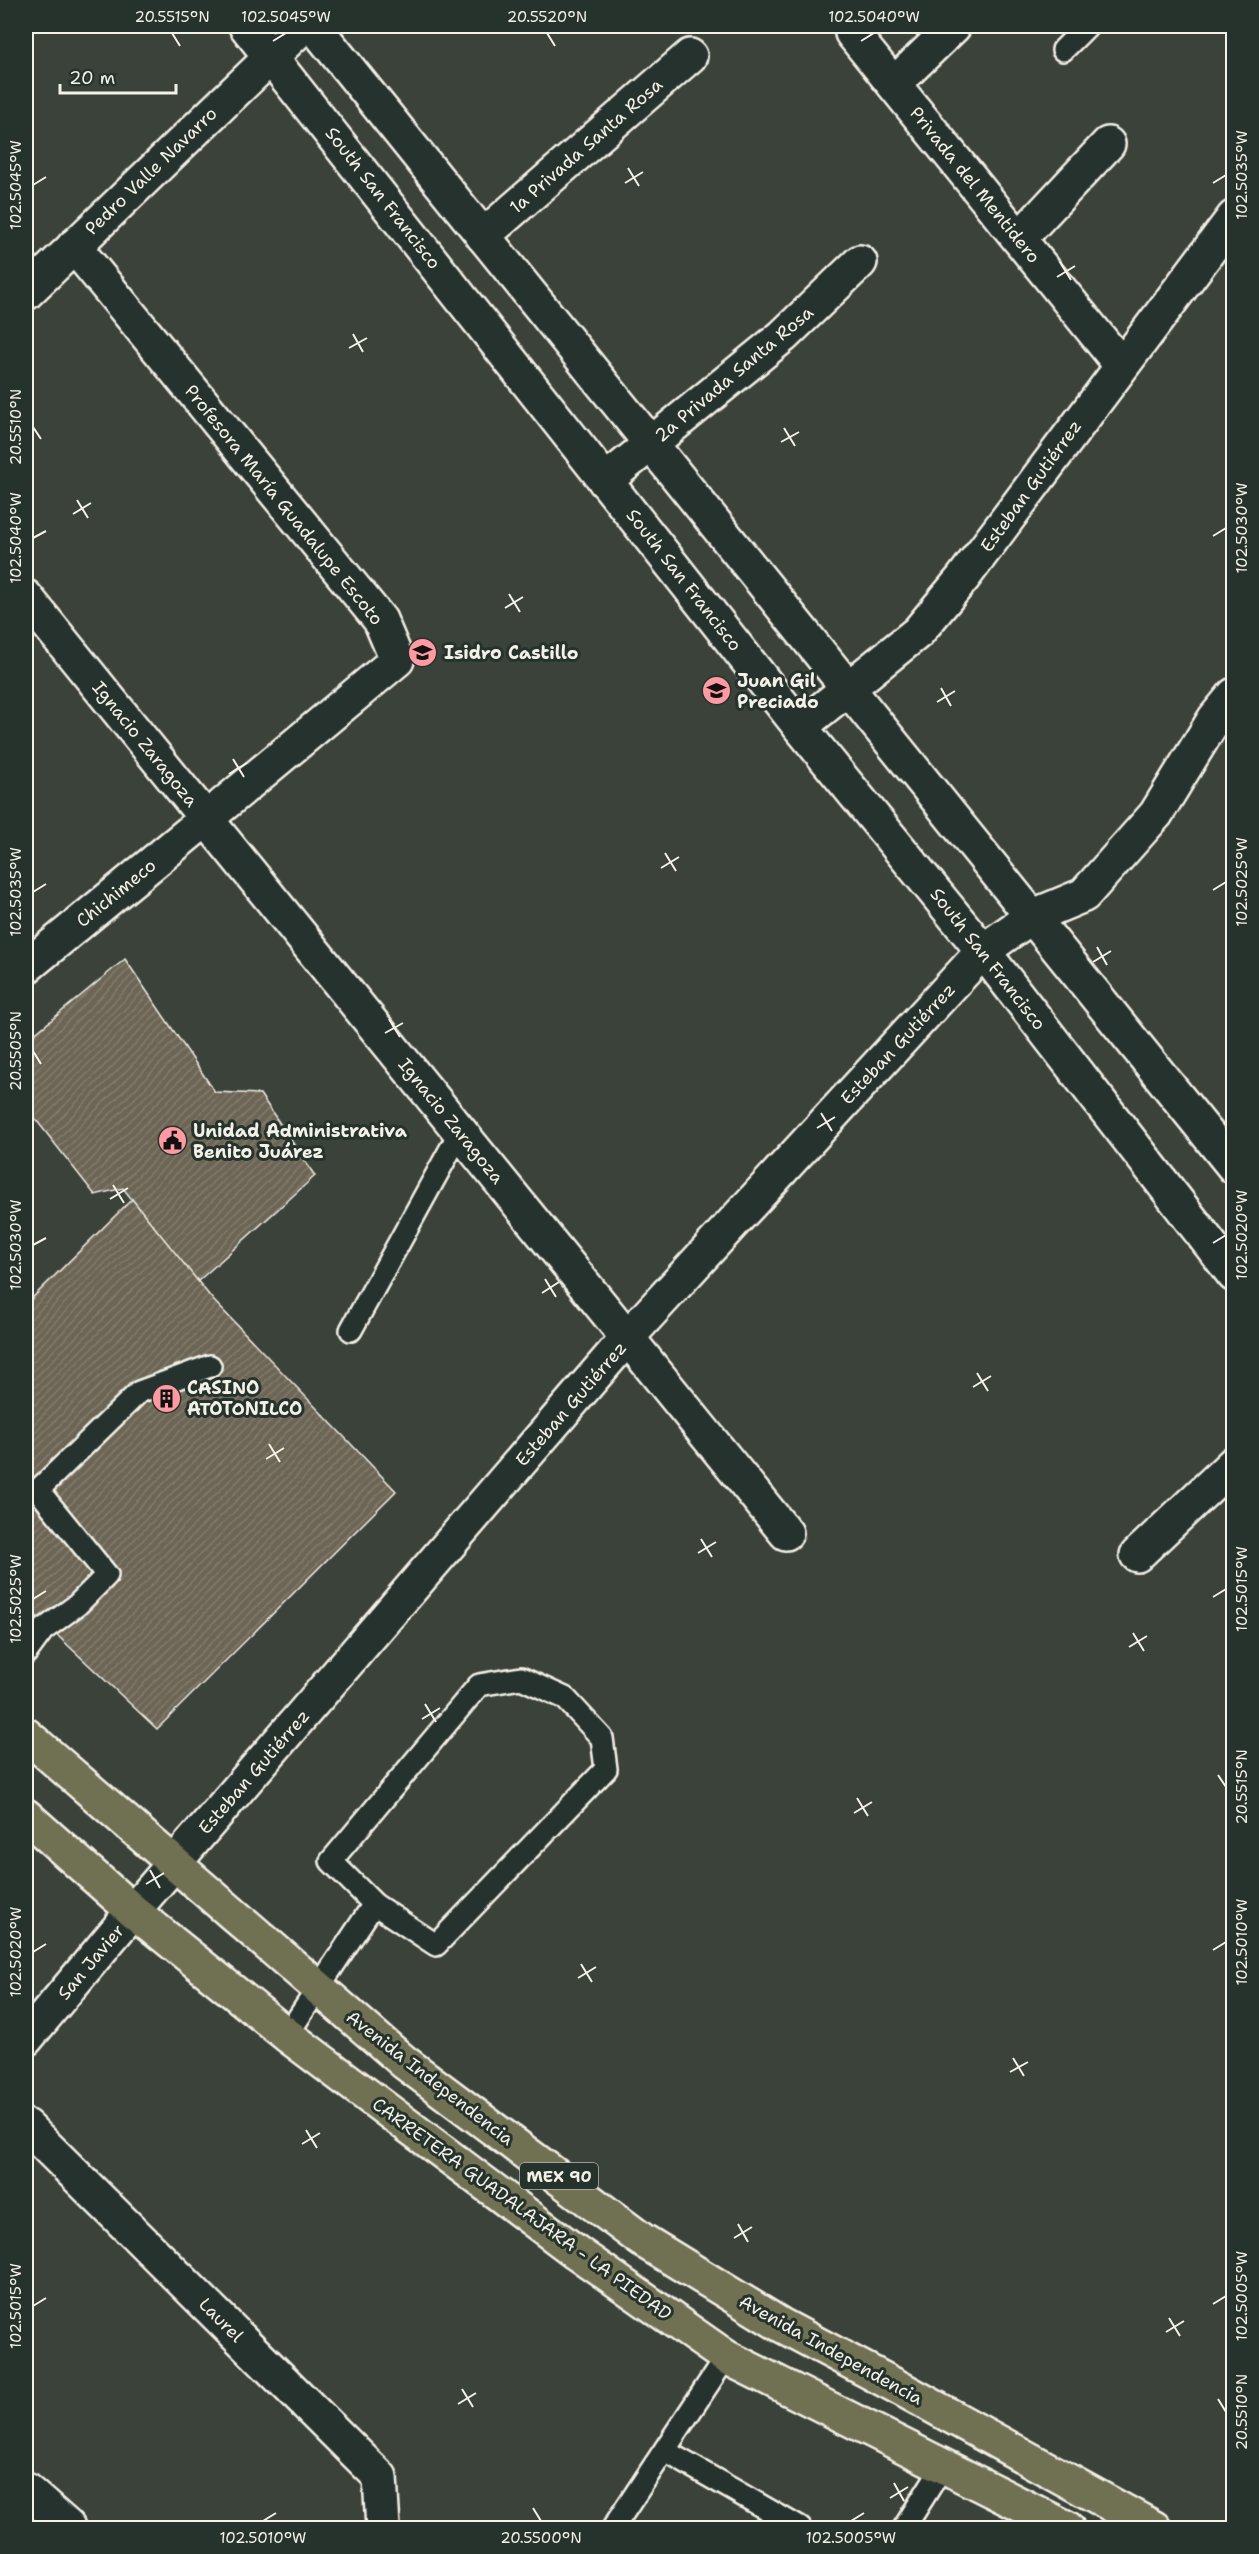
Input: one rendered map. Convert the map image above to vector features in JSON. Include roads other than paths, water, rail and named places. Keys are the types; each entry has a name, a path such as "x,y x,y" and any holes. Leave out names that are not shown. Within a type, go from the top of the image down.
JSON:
{"main road":[{"name":"Avenida Independencia","path":"26,1735 404,2062 642,2240 781,2325 908,2392 1154,2529"},
{"name":"CARRETERA GUADALAJARA - LA PIEDAD","path":"26,1816 133,1911 287,2036 576,2252 726,2357 1067,2529"}],"street":[{"name":"South San Francisco","path":"246,26 800,727 983,951 1233,1275"},
{"name":"Pedro Valle Navarro","path":"26,293 303,26"},
{"path":"314,26 1233,1167"},
{"path":"894,84 954,26"},
{"name":"Privada del Mentidero","path":"852,33 1121,365"},
{"name":"1a Privada Santa Rosa","path":"483,236 690,56"},
{"path":"1019,239 1108,144"},
{"name":"Esteban Gutiérrez","path":"800,727 918,632 963,578 1233,217"},
{"name":"Profesora María Guadalupe Escoto","path":"74,246 380,620 397,660 206,819"},
{"name":"2a Privada Santa Rosa","path":"605,481 783,336 860,262"},
{"name":"Ignacio Zaragoza","path":"26,597 786,1533"},
{"name":"Esteban Gutiérrez","path":"133,1911 627,1338 983,951 1031,917 1084,895 1156,814 1215,718 1233,695"},
{"name":"Chichimeco","path":"26,967 206,819"},
{"path":"1137,1555 1233,1463"},
{"name":"San Javier","path":"26,2039 133,1911"},
{"name":"Laurel","path":"26,2126 380,2477 383,2529"},
{"path":"26,2490 68,2527"}],"lane":[{"path":"1063,50 1087,26"},
{"path":"351,1330 460,1132"},
{"path":"26,1653 43,1630 77,1605 107,1575 38,1490 139,1392 210,1366"},
{"path":"521,1678 565,1698 602,1738 606,1769 436,1945 374,1904 331,1861 479,1685 521,1678"},
{"path":"287,2036 374,1904"},
{"path":"613,2529 726,2357"},
{"path":"665,2451 800,2529"},
{"path":"904,2529 943,2466"}],"place":[{"name":"Isidro Castillo","path":"423,653"},
{"name":"Juan Gil Preciado","path":"716,691"},
{"name":"Unidad Administrativa Benito Juárez","path":"172,1141"},
{"name":"CASINO ATOTONILCO","path":"166,1398"}]}
